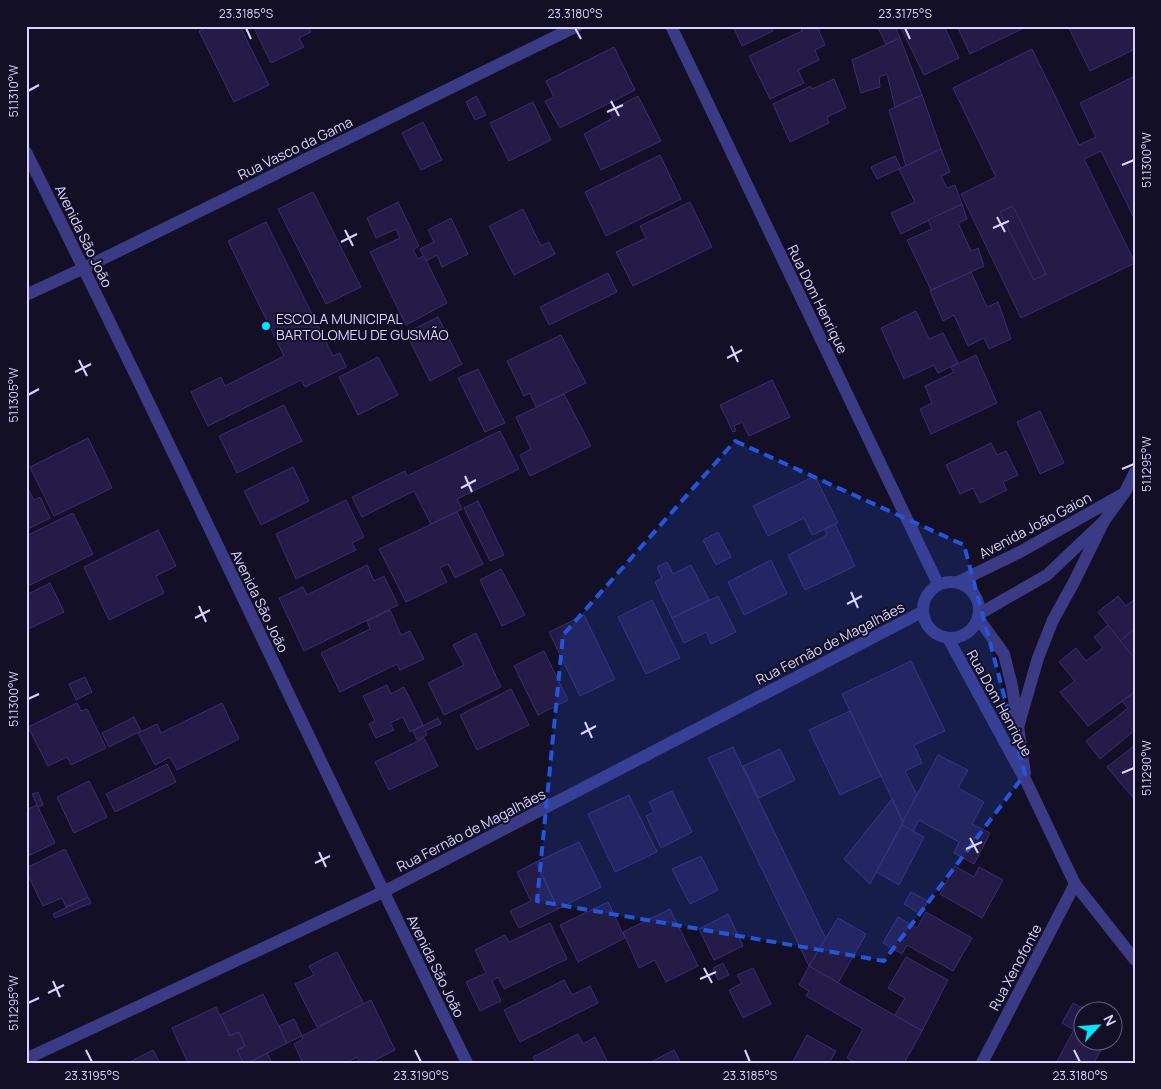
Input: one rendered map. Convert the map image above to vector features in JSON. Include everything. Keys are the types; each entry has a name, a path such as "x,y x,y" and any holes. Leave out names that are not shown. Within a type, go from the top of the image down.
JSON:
{"street":[{"name":"Rua Vasco da Gama","path":"26,295 577,26"},
{"name":"Rua Dom Henrique","path":"671,26 938,584"},
{"name":"Avenida São João","path":"26,152 84,268 467,1063"},
{"name":"Avenida João Gaion","path":"978,616 1046,575 1104,521 1125,492 1135,472"},
{"name":"Avenida João Gaion","path":"958,582 1028,548 1125,492"},
{"path":"1018,727 1038,658 1053,620 1104,521"},
{"path":"948,581 958,582 974,594 978,604 978,616 972,629 960,636 948,638 938,636 930,630 922,612 926,595 938,584 948,581"},
{"name":"Rua Fernão de Magalhães","path":"26,1059 383,892 922,612"},
{"name":"Rua Dom Henrique","path":"978,616 1004,654 1012,686 1027,783"},
{"name":"Rua Dom Henrique","path":"948,638 1027,783 1075,884 1135,960"},
{"name":"Rua Xenofonte","path":"982,1063 1075,884"}],"highlighted area":[{"path":"735,441 964,545 1025,774 884,961 537,901 563,635"}],"building":[{"path":"210,26 240,26 269,85 234,102 199,31"},
{"path":"253,26 308,26 311,32 299,38 304,47 271,63"},
{"path":"733,26 770,26 773,31 742,46"},
{"path":"800,26 817,26 825,45 815,50 819,60 798,70 804,83 770,99 749,56 802,31"},
{"path":"877,26 895,26 900,38 886,44"},
{"path":"900,26 944,26 959,58 924,75"},
{"path":"957,26 1028,26 970,54"},
{"path":"1068,26 1135,26 1135,49 1090,71"},
{"path":"900,38 922,95 895,107 887,74 879,77 880,87 861,93 852,60"},
{"path":"614,47 635,90 560,128 545,101 554,97 546,81"},
{"path":"1032,49 1079,145 1096,137 1080,103 1135,76 1135,220 1101,151 1084,159 1135,263 1021,318 961,194 996,177 953,88"},
{"path":"834,79 846,108 827,117 829,123 790,142 773,104 811,86 812,89"},
{"path":"922,95 941,149 906,166 889,110"},
{"path":"476,96 486,115 475,120 466,102"},
{"path":"638,96 661,141 601,170 584,134 613,118 609,111"},
{"path":"533,102 551,140 509,161 490,123"},
{"path":"423,122 442,160 421,170 402,133"},
{"path":"941,149 950,172 941,176 947,188 955,185 962,204 901,234 891,213 915,202 899,169"},
{"path":"660,155 681,199 606,236 585,192"},
{"path":"895,156 901,168 877,179 871,167"},
{"path":"313,192 361,287 326,304 278,209"},
{"path":"398,202 419,246 413,250 418,259 424,256 447,303 406,325 370,252 400,238 396,229 376,238 367,218"},
{"path":"690,202 712,247 633,286 616,252 646,238 640,226"},
{"path":"962,204 967,219 958,223 971,251 978,248 984,266 931,290 907,240 932,229 928,220"},
{"path":"1013,206 1046,274 1034,280 1000,212"},
{"path":"523,209 541,246 549,242 555,254 514,275 489,226"},
{"path":"451,218 468,254 442,267 437,255 426,261 420,249 434,242 428,230"},
{"path":"266,222 333,356 340,353 346,367 305,387 301,380 208,426 191,392 221,377 225,386 284,356 228,241"},
{"path":"971,272 987,307 998,302 1011,339 989,349 984,338 968,346 954,315 943,321 930,291"},
{"path":"608,273 617,292 549,325 540,307"},
{"path":"916,311 929,339 943,333 958,363 938,373 934,365 904,379 881,328"},
{"path":"438,317 462,364 430,381 406,333"},
{"path":"561,335 586,383 536,407 530,393 524,396 507,361"},
{"path":"976,355 997,403 931,434 920,409 932,403 925,386 954,372 951,367"},
{"path":"378,357 398,395 358,415 339,377"},
{"path":"478,369 505,423 485,432 458,378"},
{"path":"772,380 790,417 749,436 742,422 734,426 736,431 733,432 720,405"},
{"path":"564,394 591,446 530,476 520,455 531,449 516,417"},
{"path":"284,405 302,441 237,473 219,436"},
{"path":"1040,411 1064,463 1040,474 1017,422"},
{"path":"500,431 519,469 457,499 462,509 431,524 414,491 362,517 352,497 405,471 407,476"},
{"path":"88,438 112,488 54,516 30,467"},
{"path":"991,443 997,455 1006,451 1018,475 1003,482 1007,490 980,503 973,488 960,494 946,465"},
{"path":"293,467 309,501 261,525 244,491"},
{"path":"815,476 838,523 812,535 804,518 768,536 753,506"},
{"path":"26,485 34,500 40,497 50,518 26,530"},
{"path":"346,500 364,537 352,543 356,550 296,579 276,534"},
{"path":"478,501 504,555 490,561 464,508"},
{"path":"457,512 483,564 455,578 448,564 440,568 447,582 406,602 379,549"},
{"path":"73,513 93,554 26,587 26,536"},
{"path":"835,524 855,566 805,590 788,555 827,535 825,529"},
{"path":"158,530 176,566 156,576 164,593 109,620 84,567"},
{"path":"718,532 731,557 716,565 703,540"},
{"path":"771,560 787,594 744,615 728,582"},
{"path":"667,562 673,574 691,565 709,600 672,618 655,582 662,578 657,567"},
{"path":"367,565 374,581 384,576 398,605 304,651 279,598 303,587 307,595"},
{"path":"501,569 525,615 502,626 480,580"},
{"path":"50,583 64,612 26,630 26,595"},
{"path":"718,596 736,632 711,644 706,632 684,643 672,618"},
{"path":"1118,596 1126,606 1135,599 1135,629 1120,641 1098,612"},
{"path":"652,600 680,658 646,674 618,617"},
{"path":"390,610 401,635 410,631 424,659 400,670 397,664 340,692 321,653 370,629 367,621"},
{"path":"584,615 615,679 580,696 549,632"},
{"path":"1108,625 1135,659 1135,692 1088,726 1060,692 1075,681 1059,662 1076,648 1086,661 1103,648 1094,637"},
{"path":"1135,628 1135,659 1120,641"},
{"path":"476,633 501,687 444,715 428,683 464,665 453,645"},
{"path":"544,651 568,700 538,715 514,666"},
{"path":"911,661 945,731 914,745 922,763 905,771 917,795 903,822 842,694"},
{"path":"85,677 92,692 76,700 69,684"},
{"path":"387,685 391,694 404,687 423,725 410,732 403,717 390,723 394,730 376,738 369,724 375,721 363,696"},
{"path":"511,689 529,725 477,750 460,715"},
{"path":"1135,692 1135,730 1100,759 1086,741 1128,708 1122,701"},
{"path":"77,703 81,711 87,709 106,748 71,765 67,757 48,766 28,727"},
{"path":"222,703 239,739 177,770 170,757 155,765 138,733 157,724 161,733"},
{"path":"850,711 881,776 840,795 809,730"},
{"path":"134,717 141,731 109,747 102,733"},
{"path":"438,718 441,724 425,731 427,735 417,740 413,731"},
{"path":"424,738 438,766 389,790 375,762"},
{"path":"1135,745 1135,800 1107,767"},
{"path":"733,747 826,939 809,966 708,758"},
{"path":"780,749 795,780 759,798 743,766"},
{"path":"938,755 968,770 958,788 984,802 972,824 990,833 974,864 954,853 959,842 919,820 913,831 901,825"},
{"path":"167,764 176,782 115,812 106,794"},
{"path":"89,781 107,817 74,833 57,797"},
{"path":"672,791 692,832 661,848 646,816 654,812 649,802"},
{"path":"38,792 43,805 38,807 32,794"},
{"path":"629,795 657,852 615,872 588,814"},
{"path":"892,799 903,822 870,884 844,859"},
{"path":"37,805 55,843 26,857 26,810"},
{"path":"902,825 924,837 899,885 876,872"},
{"path":"579,842 601,887 558,909 536,862"},
{"path":"65,849 88,897 66,907 62,898 43,906 26,868"},
{"path":"701,856 718,890 690,904 672,869"},
{"path":"536,862 558,909 519,928 510,911 531,901 517,872"},
{"path":"955,866 974,877 979,867 1003,880 982,918 940,894"},
{"path":"911,892 928,901 921,914 904,904"},
{"path":"88,897 91,903 55,918 53,914"},
{"path":"608,902 625,938 578,962 560,925"},
{"path":"670,909 698,966 666,982 655,960 639,968 623,932"},
{"path":"926,912 972,938 953,971 907,945 902,954 883,943 898,917 917,928"},
{"path":"728,914 743,946 714,960 699,929"},
{"path":"838,918 866,934 838,983 809,966"},
{"path":"550,923 567,959 504,989 498,977 492,981 501,1001 480,1011 466,982 486,973 475,950 505,935 509,942"},
{"path":"337,952 364,1004 317,1027 295,984 314,975 309,966"},
{"path":"906,957 948,980 922,1031 895,1015 905,998 888,988"},
{"path":"723,963 729,975 718,980 713,968"},
{"path":"809,966 922,1031 904,1063 856,1063 847,1058 863,1029 806,996 809,991 799,985"},
{"path":"753,968 771,1004 743,1018 729,990 742,983 737,975"},
{"path":"564,980 572,995 590,986 598,1003 520,1042 504,1010"},
{"path":"263,994 287,1043 248,1063 243,1063 237,1050 245,1046 239,1032 230,1036 220,1015"},
{"path":"371,1000 395,1050 369,1063 360,1063 357,1057 345,1063 303,1063 294,1044 303,1039 302,1036"},
{"path":"1073,1003 1074,1004 1074,1030 1062,1023"},
{"path":"216,1007 230,1036 239,1032 245,1046 237,1050 243,1063 188,1063 172,1028"},
{"path":"294,1019 302,1036 287,1043 279,1026"},
{"path":"1074,1030 1074,1052 1100,1052 1094,1063 1056,1063"},
{"path":"578,1034 583,1044 595,1037 607,1061 603,1063 536,1063 533,1057"},
{"path":"807,1035 836,1051 829,1063 792,1063"},
{"path":"153,1050 160,1063 128,1063"},
{"path":"674,1050 681,1063 649,1063"},
{"path":"267,1053 272,1063 248,1063"}],"place":[{"name":"ESCOLA MUNICIPAL BARTOLOMEU DE GUSMÃO","path":"266,326"}]}
